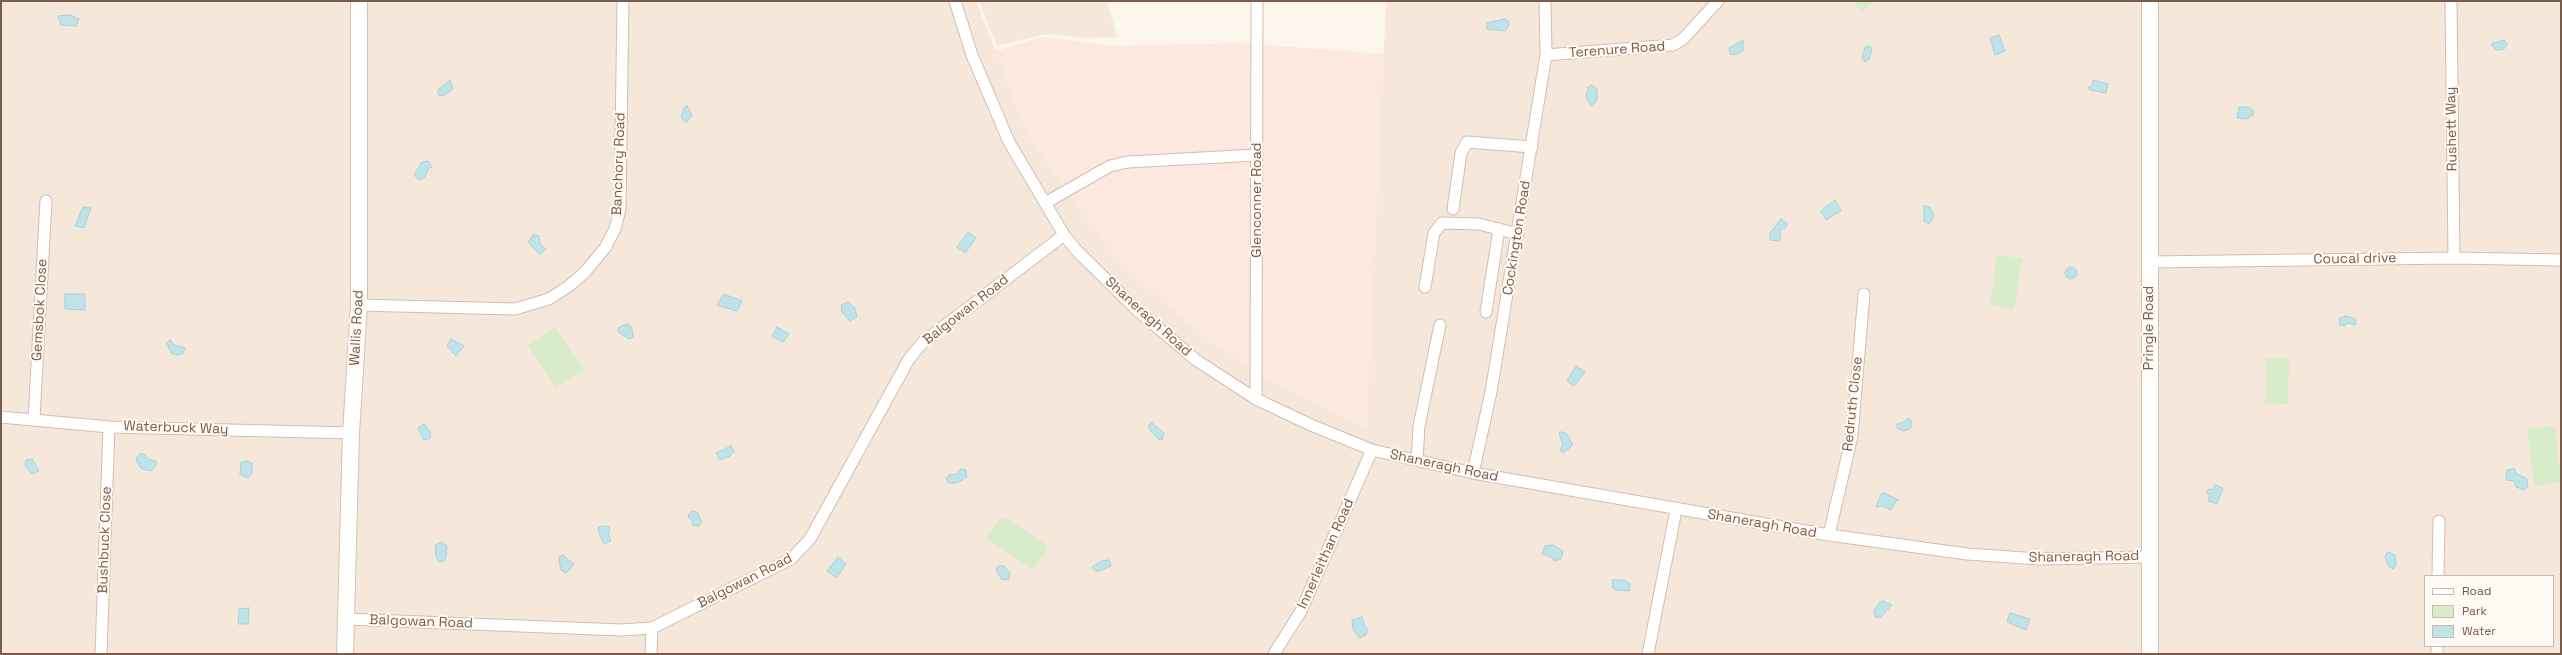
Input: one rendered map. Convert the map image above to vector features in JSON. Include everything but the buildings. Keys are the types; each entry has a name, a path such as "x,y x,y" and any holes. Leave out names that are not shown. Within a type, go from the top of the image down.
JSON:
{"street":[{"name":"Wallis Road","path":"345,654 350,433 359,305 360,1"},
{"name":"Banchory Road","path":"359,305 514,309 533,305 548,299 569,286 585,272 605,248 615,229 620,209 623,1"},
{"name":"Shaneragh Road","path":"955,1 972,54 1009,142 1064,235 1107,281 1162,333 1196,360 1256,399 1372,450 1473,473 1676,510 1829,535 1967,554 2039,559 2149,557"},
{"name":"Glenconner Road","path":"1256,399 1257,1"},
{"name":"Cockington Road","path":"1473,473 1491,392 1532,147 1546,55 1545,1"},
{"name":"Terenure Road","path":"1546,55 1673,45 1683,39 1718,1"},
{"name":"Pringle Road","path":"2150,1 2150,654"},
{"name":"Rushett Way","path":"2450,1 2454,258"},
{"path":"1454,209 1461,153 1467,142 1532,147"},
{"path":"1045,203 1110,166 1128,162 1257,155"},
{"name":"Gemsbok Close","path":"34,419 46,201"},
{"path":"1425,287 1434,233 1442,223 1480,224 1518,234"},
{"path":"1486,312 1499,229"},
{"name":"Balgowan Road","path":"346,619 621,630 652,628 784,563 801,550 810,539 909,359 922,343 1064,235"},
{"name":"Coucal drive","path":"2150,262 2454,258 2561,260"},
{"name":"Redruth Close","path":"1829,535 1852,436 1864,294"},
{"path":"1417,460 1419,426 1440,325"},
{"name":"Waterbuck Way","path":"1,417 110,427 350,433"},
{"name":"Bushbuck Close","path":"101,654 110,427"},
{"name":"Innerleithan Road","path":"1274,654 1301,611 1372,450"},
{"path":"1648,654 1653,636 1676,510"},
{"path":"2438,575 2439,521"},
{"path":"652,628 652,654"}],"shaded area":[{"path":"1,1 976,1 1029,134 1121,263 1210,341 1272,381 1366,428 1386,1 2561,1 2561,654 1,654"},
{"path":"979,1 1107,1 1117,37 1085,38 1046,34 997,46"},
{"path":"1042,37 1119,46 1238,43 1384,54 1366,428 1272,381 1210,341 1121,263 1075,204 1023,126 996,51"}],"green space":[{"path":"1852,1 1873,1 1862,12"},
{"path":"1997,255 2022,258 2014,309 1990,305"},
{"path":"555,327 583,370 556,388 527,345"},
{"path":"2266,358 2289,358 2288,404 2265,403"},
{"path":"2555,426 2561,482 2534,486 2527,429"},
{"path":"1002,516 1049,546 1033,570 987,539"}],"water":[{"path":"70,15 79,19 76,26 61,25 58,16"},
{"path":"1505,19 1509,22 1505,31 1487,29 1487,23"},
{"path":"1999,35 2005,51 1995,55 1990,38"},
{"path":"1743,40 1743,51 1735,55 1730,54 1729,48"},
{"path":"2504,40 2507,45 2504,49 2496,50 2491,44"},
{"path":"1870,46 1872,50 1869,59 1865,62 1862,58 1865,47"},
{"path":"450,80 453,89 443,96 438,95 438,90"},
{"path":"2093,80 2108,84 2106,93 2090,90 2088,87 2092,86"},
{"path":"1591,85 1597,89 1597,101 1591,106 1586,97 1588,87"},
{"path":"687,106 692,115 686,123 681,118 684,108"},
{"path":"2239,107 2248,107 2254,111 2253,115 2248,119 2237,118"},
{"path":"428,161 432,167 429,168 424,178 419,180 414,175 422,162"},
{"path":"1835,200 1841,211 1826,220 1821,211"},
{"path":"1924,206 1930,207 1934,216 1929,224 1924,221"},
{"path":"83,207 91,208 84,228 75,226"},
{"path":"1781,219 1787,223 1786,227 1780,231 1781,239 1779,241 1770,240 1770,233"},
{"path":"968,232 976,238 965,253 957,247"},
{"path":"533,235 539,236 540,244 546,249 540,255 528,242"},
{"path":"2069,267 2073,267 2077,273 2073,279 2069,279 2065,275 2065,271"},
{"path":"65,294 85,294 85,310 65,309"},
{"path":"724,294 742,301 737,311 717,305"},
{"path":"848,302 855,308 857,317 850,321 842,312 841,305"},
{"path":"2346,316 2356,319 2355,325 2348,323 2344,326 2339,324 2340,318"},
{"path":"627,324 631,326 633,333 633,337 629,339 618,332 618,328"},
{"path":"777,327 789,334 783,342 772,336"},
{"path":"451,339 464,346 456,356 447,346"},
{"path":"170,340 174,345 185,348 183,353 178,355 171,353 167,343"},
{"path":"1576,366 1585,372 1574,386 1567,381"},
{"path":"1907,419 1910,419 1912,424 1910,429 1903,431 1897,428 1897,424 1904,422"},
{"path":"1152,423 1164,433 1162,440 1158,439 1149,429 1149,425"},
{"path":"424,424 431,433 430,438 424,440 418,428"},
{"path":"1559,433 1566,433 1573,445 1563,453 1560,450 1563,445"},
{"path":"731,446 734,451 730,456 720,460 716,453"},
{"path":"140,454 144,454 148,459 156,461 156,466 151,471 142,469 138,464 136,458"},
{"path":"32,459 39,471 32,474 25,466 26,460"},
{"path":"247,461 252,463 252,474 248,478 240,475 241,462"},
{"path":"961,469 966,470 967,477 957,483 949,483 946,479 949,475 956,474"},
{"path":"2514,469 2517,474 2527,479 2528,486 2525,490 2516,487 2514,481 2506,480 2507,470"},
{"path":"2215,485 2223,488 2217,504 2208,501 2210,495 2206,492 2209,489 2212,490"},
{"path":"1884,493 1899,500 1896,501 1891,510 1883,506 1876,507 1881,494"},
{"path":"692,511 697,512 702,522 699,526 693,526 692,519 689,518 688,515"},
{"path":"603,526 609,527 610,532 608,533 611,541 607,543 603,543 598,528"},
{"path":"442,542 447,546 446,557 444,561 439,562 436,557 435,545"},
{"path":"1553,545 1563,551 1561,559 1554,561 1551,557 1542,554 1545,546"},
{"path":"2388,552 2395,555 2396,565 2393,569 2388,566 2385,557"},
{"path":"562,555 573,563 573,566 566,573 561,570 559,561 559,557"},
{"path":"838,557 846,564 836,578 827,571"},
{"path":"1109,560 1111,566 1100,571 1095,571 1092,567 1101,561"},
{"path":"998,566 1004,566 1010,573 1009,579 1002,580 996,570"},
{"path":"1613,580 1624,580 1630,584 1629,591 1616,590 1612,587"},
{"path":"1883,601 1892,605 1880,618 1875,617 1874,611 1879,603"},
{"path":"249,608 248,624 238,624 239,609"},
{"path":"2010,613 2030,619 2026,630 2007,622"},
{"path":"1362,617 1365,627 1368,629 1366,635 1359,638 1353,629 1352,620"}]}
